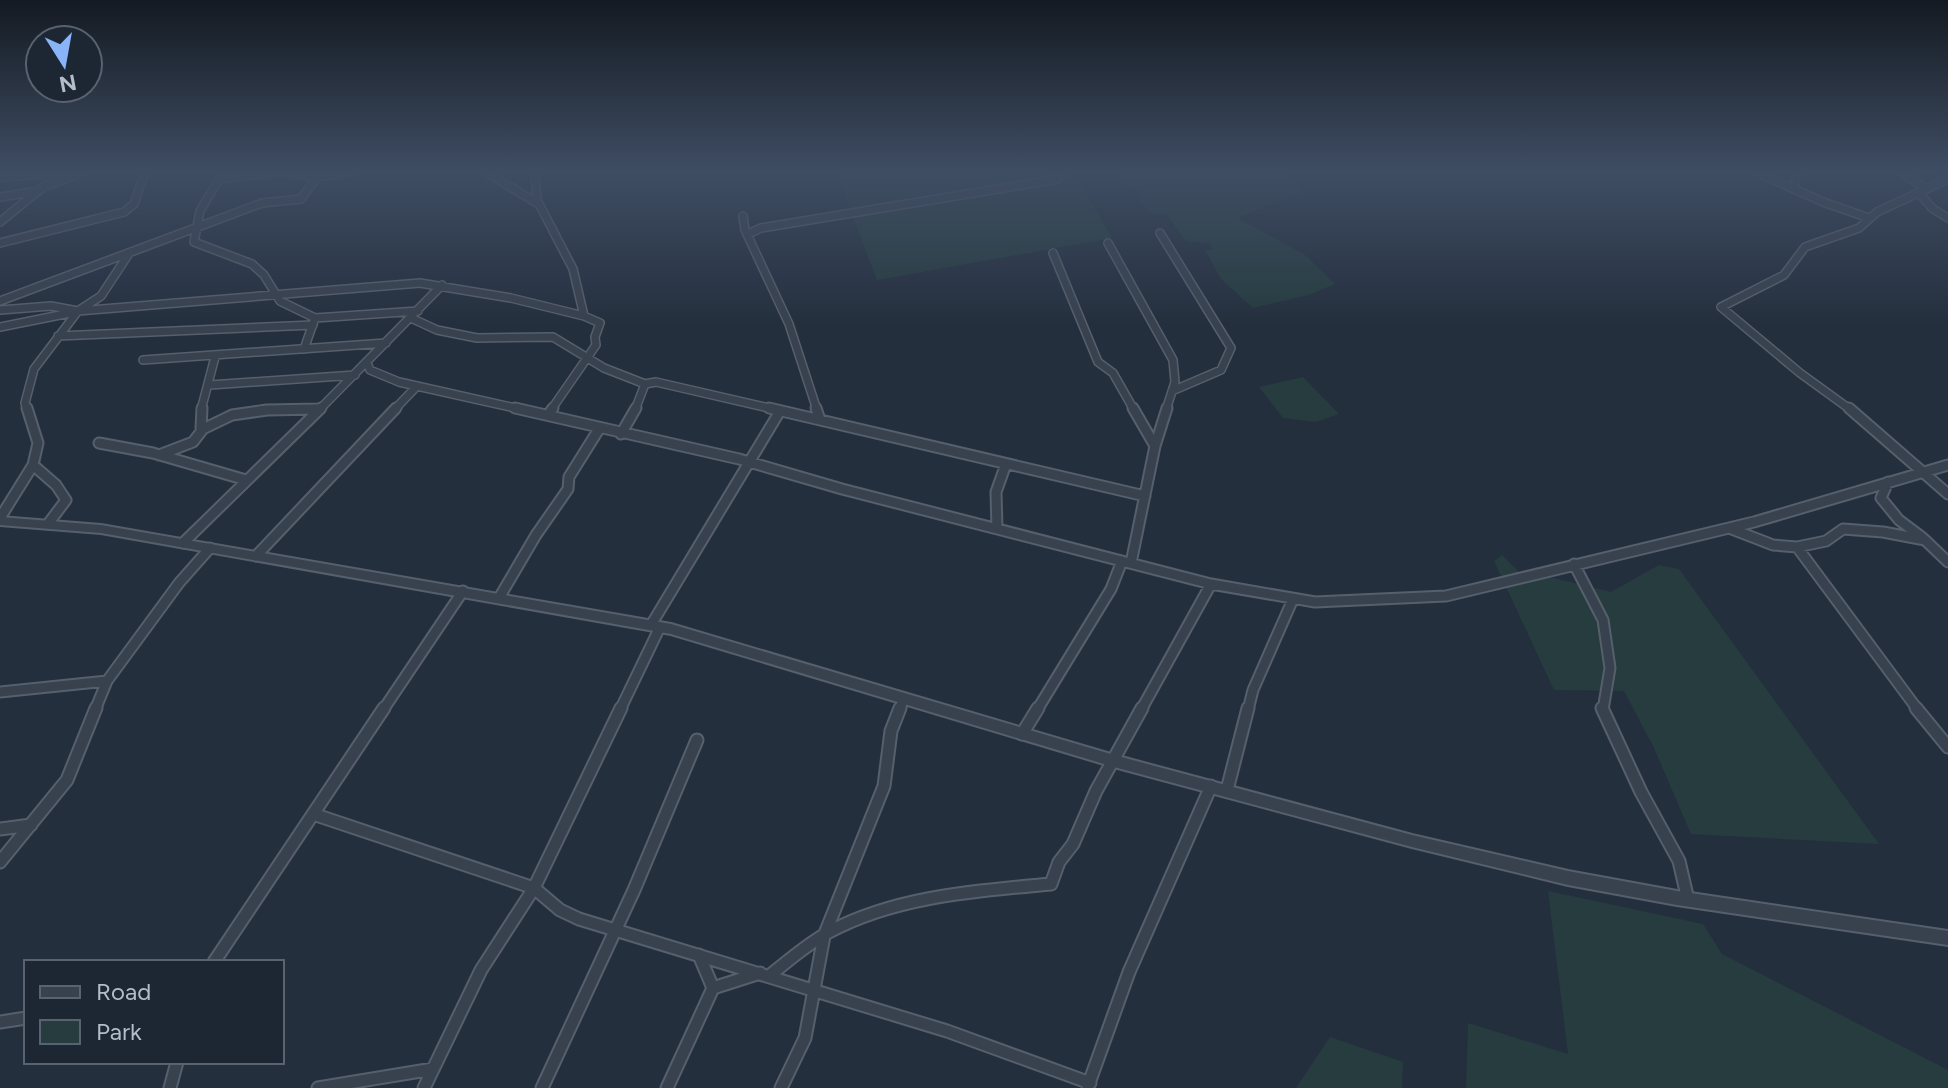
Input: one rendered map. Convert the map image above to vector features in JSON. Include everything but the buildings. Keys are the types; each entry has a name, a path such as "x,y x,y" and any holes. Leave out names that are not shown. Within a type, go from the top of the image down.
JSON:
{"street":[{"path":"0,243 85,223"},
{"path":"199,223 194,242 247,261 263,272 275,296 283,304 314,322"},
{"path":"0,301 211,223"},
{"path":"548,223 573,269 584,316"},
{"path":"745,223 789,324 820,420"},
{"path":"748,234 761,228 793,223"},
{"path":"1864,223 1859,228 1805,247 1798,252 1790,269 1777,279 1721,307 1800,373 1859,416 1948,494"},
{"path":"1160,233 1231,348 1221,370 1172,391"},
{"path":"1022,734 1126,562 1145,496 1155,446 1175,382 1173,360 1108,243"},
{"path":"1053,253 1098,362 1113,373 1155,446"},
{"path":"128,255 101,296 78,311 34,369 25,403 38,443 33,465 0,519 101,529 656,626 1114,761 1412,841 1568,878 1688,900 1948,938"},
{"path":"0,327 78,311 420,283 442,285 511,298 584,316 600,323 595,337 596,345 548,415"},
{"path":"183,543 442,285"},
{"path":"0,310 51,306 78,311"},
{"path":"58,336 414,314 437,330 477,338 553,337 588,358 645,384 656,382 1145,496"},
{"path":"304,349 314,322"},
{"path":"143,360 386,343"},
{"path":"201,428 199,413 210,385 215,357"},
{"path":"367,363 378,374 417,386 747,462 1211,584 1315,602 1446,596 1729,528 1948,465"},
{"path":"210,385 355,375"},
{"path":"621,434 641,399 645,384"},
{"path":"256,556 417,386"},
{"path":"159,455 193,442 201,428 227,414 318,409"},
{"path":"424,1088 481,970 534,888 656,626 747,462 780,411"},
{"path":"499,598 536,535 568,489 569,477 599,429"},
{"path":"99,443 159,455 246,480"},
{"path":"997,529 996,492 1006,464"},
{"path":"33,465 56,485 66,500 48,524"},
{"path":"1888,481 1880,493 1881,498 1904,525 1948,562"},
{"path":"1729,528 1773,545 1797,547 1826,541 1843,529 1925,540"},
{"path":"1797,547 1948,747"},
{"path":"0,862 67,780 107,681 179,583 210,548"},
{"path":"1574,564 1603,620 1610,668 1602,708 1641,792 1679,861 1688,900"},
{"path":"713,988 765,975 824,936 906,903 1051,884 1096,791 1211,584"},
{"path":"215,960 463,591"},
{"path":"1227,790 1253,690 1293,599"},
{"path":"0,692 107,681"},
{"path":"781,1088 805,1038 824,936 884,786 891,731 904,699"},
{"path":"542,1088 616,931 697,740"},
{"path":"313,814 534,888 560,910 616,931 947,1031 1089,1086 1129,972 1211,786"},
{"path":"0,829 31,825"},
{"path":"667,1088 713,988 699,955"},
{"path":"0,1022 24,1018"},
{"path":"170,1088 176,1064"},
{"path":"318,1088 433,1069"}],"green space":[{"path":"855,223 1103,223 1112,238 877,280"},
{"path":"1172,223 1246,223 1304,254 1335,284 1309,295 1253,308 1221,279 1205,250 1213,249 1210,243 1186,241"},
{"path":"1303,377 1339,414 1316,422 1283,418 1259,387"},
{"path":"1502,555 1524,577 1537,574 1611,592 1659,565 1679,569 1879,844 1691,834 1654,748 1624,691 1554,690 1494,561"},
{"path":"1548,891 1703,924 1722,954 1948,1070 1948,1088 1466,1088 1468,1023 1568,1054"},
{"path":"1330,1037 1403,1062 1402,1088 1296,1088"}]}
